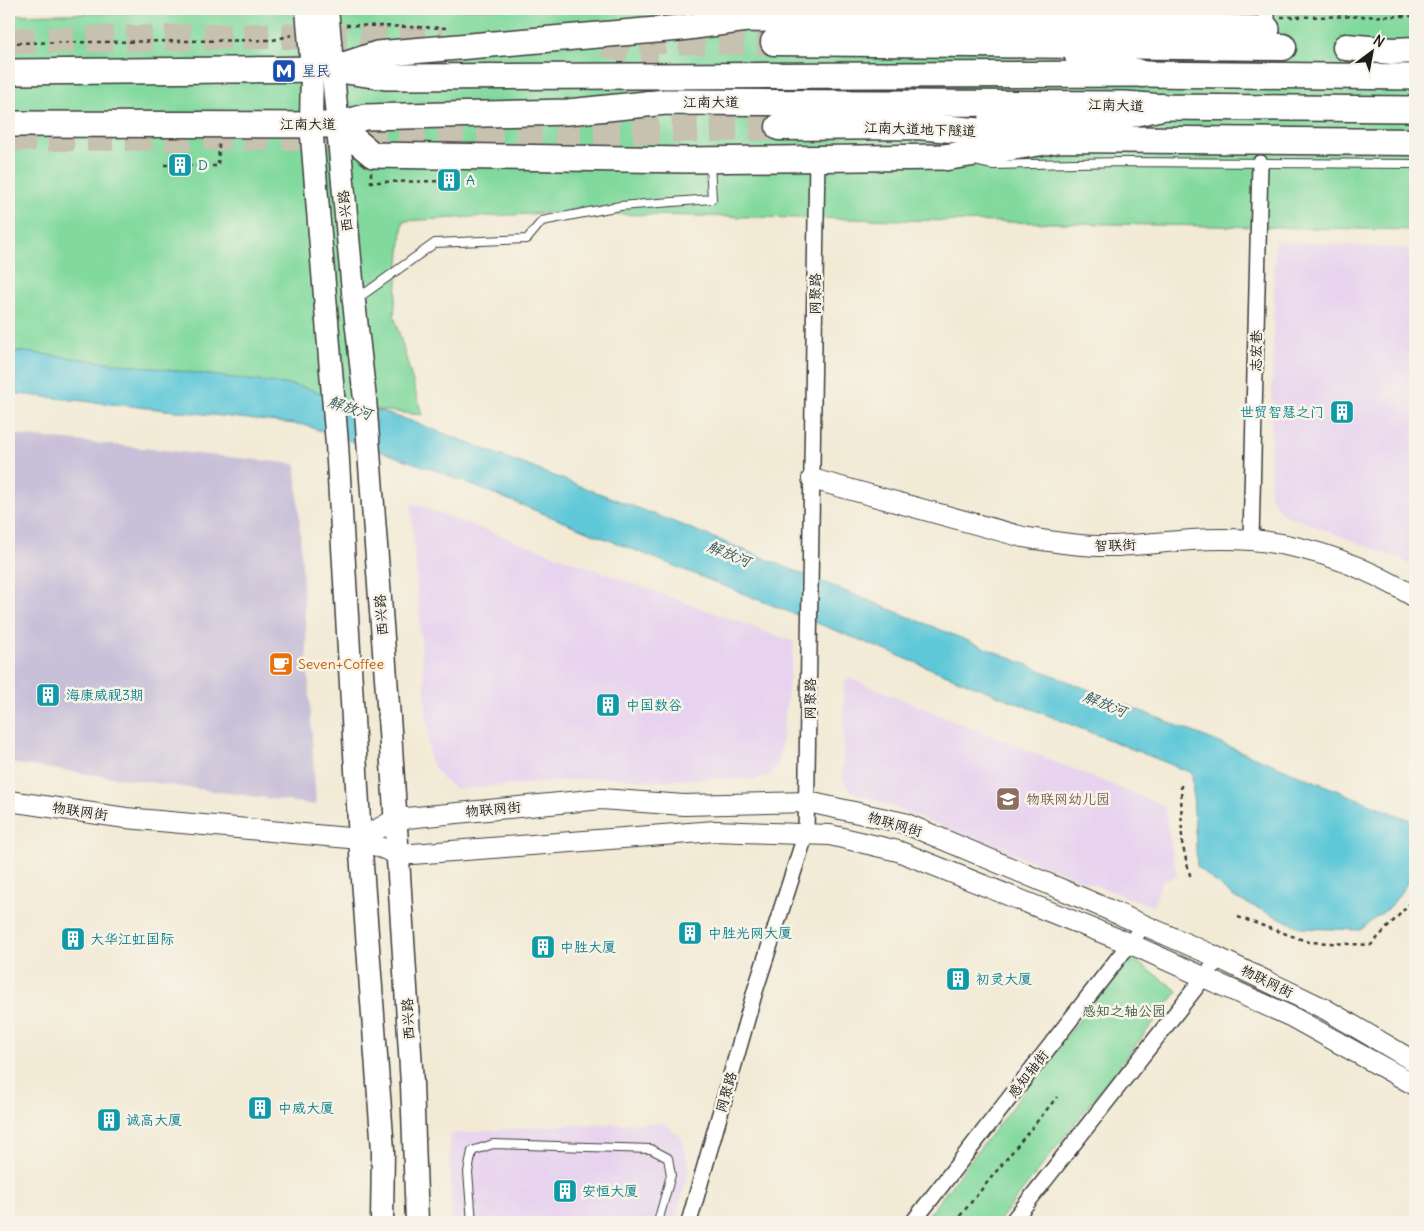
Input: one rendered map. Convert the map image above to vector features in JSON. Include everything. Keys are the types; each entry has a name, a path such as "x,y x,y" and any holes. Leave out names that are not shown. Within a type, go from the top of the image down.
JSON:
{"highway":[{"path":"1098,23 1177,46"},
{"path":"1142,74 1092,56 775,48 1177,46 1272,28"},
{"path":"1346,47 1393,51 1415,50"},
{"path":"916,126 950,121 1125,115 1162,107"},
{"name":"江南大道地下隧道","path":"778,127 916,126 1061,139"},
{"path":"947,157 1061,139 1415,142"}],"main road":[{"name":"西兴路","path":"327,9 322,69 311,124 337,444 360,840 383,1150 382,1222"},
{"path":"322,69 377,54 680,28 747,19 1098,23 1272,28"},
{"name":"西兴路","path":"308,20 337,125 365,399 399,855 412,1084 417,1222"},
{"name":"江南大道","path":"9,72 322,69 386,77 1142,74 1415,77"},
{"name":"江南大道","path":"9,124 337,125 365,117 568,112 666,102 1115,104 1162,107 1415,110"},
{"path":"337,125 373,155 709,159 947,157"}],"street":[{"name":"网聚路","path":"689,1222 755,991 806,834 817,158"},
{"name":"志宏巷","path":"1251,540 1260,163"},
{"name":"智联街","path":"812,479 1024,537 1056,542 1114,546 1251,540 1320,553 1362,568 1415,597"},
{"name":"物联网街","path":"360,840 396,819 601,799 684,805 808,802 904,823 1144,925 1219,958 1324,1009 1415,1062"},
{"name":"物联网街","path":"9,801 126,818 360,840 399,855 715,831 830,835 898,851 1129,943 1292,1017 1415,1085"},
{"name":"感知轴街","path":"913,1222 1144,925"},
{"path":"1012,1222 1219,958"}],"lane":[{"path":"947,157 993,165 1122,162 1415,164"},
{"path":"354,302 435,243 527,239 542,221 620,206 712,199 709,159"},
{"path":"472,1222 468,1172 472,1151 493,1144 651,1149 668,1158 670,1175 658,1222"}],"path":[{"path":"9,43 273,40 308,20"},
{"path":"164,164 210,166"},
{"path":"404,182 454,181"},
{"path":"1181,785 1182,843 1191,879"},
{"path":"1238,917 1309,942 1371,945 1415,898"},
{"path":"955,1222 1057,1097"}],"shaded area":[{"name":"世贸智慧之门","path":"1275,241 1415,249 1415,569 1403,560 1281,513 1270,494"},
{"path":"9,434 296,464 316,805 9,763"},
{"name":"中国数谷","path":"411,503 794,642 779,762 768,776 755,780 710,778 655,781 611,777 457,789 443,780 430,761"},
{"name":"物联网幼儿园","path":"849,678 1164,806 1177,876 1162,881 1153,907 850,791 843,779 844,683"},
{"path":"664,1123 682,1138 689,1168 675,1222 451,1222 450,1134 563,1125"}],"green space":[{"path":"318,9 1415,9 1415,230 546,213 403,221 394,315 422,415 9,366 9,15"},
{"name":"感知之轴公园","path":"1129,956 1178,991 998,1222 923,1222"}],"water":[{"name":"解放河","path":"9,350 299,386 411,421 682,525 1415,822 1415,872 1391,906 1360,930 1302,928 1235,898 1197,867 1192,773 429,468 304,425 9,393"}],"tunnel":[{"path":"9,41 273,36 443,40"},
{"path":"640,41 774,42"},
{"path":"604,43 641,55 658,55"},
{"path":"9,138 437,137 779,127"}],"place":[{"name":"星民","path":"284,71"},
{"name":"D","path":"180,165"},
{"name":"A","path":"449,180"},
{"name":"世贸智慧之门","path":"1342,412"},
{"name":"Seven+Coffee","path":"281,664"},
{"name":"海康威视3期","path":"48,695"},
{"name":"中国数谷","path":"608,705"},
{"name":"物联网幼儿园","path":"1008,799"},
{"name":"中胜光网大厦","path":"690,933"},
{"name":"大华江虹国际","path":"73,939"},
{"name":"中胜大厦","path":"543,947"},
{"name":"初灵大厦","path":"958,979"},
{"name":"中威大厦","path":"260,1108"},
{"name":"诚高大厦","path":"109,1120"},
{"name":"安恒大厦","path":"565,1191"}]}
